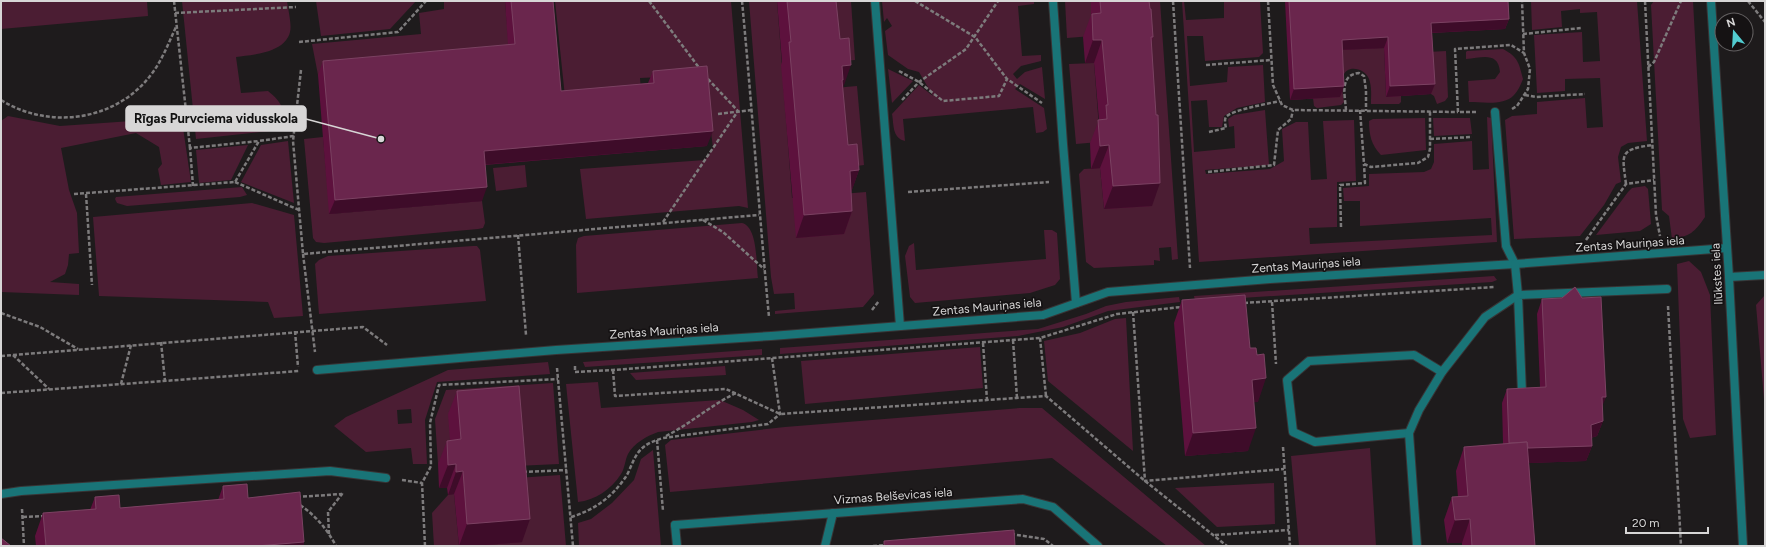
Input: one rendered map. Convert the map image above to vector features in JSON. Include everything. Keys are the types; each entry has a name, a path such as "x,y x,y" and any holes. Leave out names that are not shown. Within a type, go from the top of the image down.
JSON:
{"street":[{"path":"874,1 900,326"},
{"path":"1053,1 1076,303"},
{"name":"Ilūkstes iela","path":"1712,1 1729,277 1742,546"},
{"path":"1495,112 1506,246 1515,264 1518,295 1522,393"},
{"name":"Zentas Mauriņas iela","path":"317,370 573,349 771,336 1043,315 1108,292 1270,279 1515,264 1727,248"},
{"path":"1729,277 1765,275"},
{"path":"1417,546 1409,433 1419,410 1442,372 1485,317 1518,295 1667,289"},
{"path":"1409,433 1315,442 1293,432 1287,380 1309,361 1414,355 1442,372"},
{"path":"1,494 21,491 330,471 386,478"},
{"name":"Vizmas Belševicas iela","path":"675,524 1023,499 1053,507 1098,546"},
{"path":"825,546 833,513"},
{"path":"675,524 677,546"}],"path":[{"path":"174,1 193,186"},
{"path":"299,42 398,32 426,1"},
{"path":"649,1 710,82 738,111"},
{"path":"742,1 772,358 780,414"},
{"path":"915,1 975,37 1007,79 1061,115"},
{"path":"884,119 919,82 966,49 998,1"},
{"path":"1173,1 1190,260"},
{"path":"1268,1 1273,85 1282,105 1293,110 1458,112 1507,112 1517,106 1525,95 1528,89 1530,69 1524,53 1522,1"},
{"path":"1648,68 1654,62 1681,1"},
{"path":"1748,1 1765,22"},
{"path":"175,13 296,7"},
{"path":"1,100 27,112 44,117 62,118 82,116 101,111 120,102 136,91 150,76 161,59 176,28"},
{"path":"1523,34 1581,28"},
{"path":"1458,112 1455,49 1511,45 1524,53"},
{"path":"1206,65 1271,60"},
{"path":"879,61 919,82 943,101 998,96 1007,79"},
{"path":"1,392 317,370 303,254 294,136 301,70"},
{"path":"1346,110 1345,82 1347,77 1358,73 1364,76 1366,111"},
{"path":"1525,95 1536,97 1585,94"},
{"path":"1209,132 1226,128 1225,119 1227,115 1280,101"},
{"path":"718,114 752,110"},
{"path":"1208,172 1274,165 1278,130 1292,119 1293,110"},
{"path":"1341,227 1340,185 1365,183 1360,110"},
{"path":"663,222 738,111"},
{"path":"1364,164 1372,167 1418,163 1428,157 1430,149 1430,111"},
{"path":"190,148 294,136"},
{"path":"1430,139 1472,137"},
{"path":"235,182 259,141"},
{"path":"1586,240 1626,184 1623,162 1626,152 1633,148 1652,145"},
{"path":"1626,184 1654,180"},
{"path":"890,194 1066,181"},
{"path":"74,194 235,182 299,210"},
{"path":"86,194 92,285"},
{"path":"303,254 663,222 759,215"},
{"path":"702,219 724,232 765,270"},
{"path":"518,235 526,337 533,336"},
{"path":"1241,303 1517,286"},
{"path":"868,315 883,296"},
{"path":"573,349 575,372 613,370 1040,338 1117,314 1186,306"},
{"path":"1133,312 1145,481"},
{"path":"1,313 40,327 78,349"},
{"path":"1,356 363,327 389,346"},
{"path":"295,332 299,371"},
{"path":"1040,338 1046,396 1145,481 1227,546"},
{"path":"1013,340 1017,398"},
{"path":"161,342 164,381"},
{"path":"983,343 987,400"},
{"path":"121,384 131,345"},
{"path":"12,355 49,389"},
{"path":"557,366 573,546"},
{"path":"613,370 616,396 726,389 780,414 1046,396"},
{"path":"425,546 422,483 431,466 430,423 439,385 558,379"},
{"path":"571,517 588,512 603,502 626,477 636,454 648,443 663,438 678,430 720,400 736,393"},
{"path":"663,438 768,424 780,414"},
{"path":"657,440 663,512 675,524"},
{"path":"1145,481 1284,469"},
{"path":"521,472 567,470"},
{"path":"330,534 328,512 358,474"},
{"path":"21,491 24,546"},
{"path":"290,497 342,494"},
{"path":"298,504 314,515 330,534 336,546"},
{"path":"23,517 46,516"},
{"path":"1214,535 1289,530"},
{"path":"1009,534 1044,539 1053,546"},
{"path":"873,546 888,545"}],"shaded area":[{"path":"1,1 147,1 148,16 1,29"},
{"path":"182,1 287,1 291,25 287,39 275,49 267,52 236,57 241,93 268,91 277,99 282,107 287,129 196,139"},
{"path":"316,1 416,1 390,29 321,36"},
{"path":"444,1 505,1 512,84 471,62 318,75 312,44 421,34 419,13 444,9"},
{"path":"555,1 731,1 748,208 739,206 586,219 580,169 705,160 713,148 704,75 640,78 641,91 565,97"},
{"path":"749,1 777,1 792,198 866,192 874,294 863,307 775,314 775,311 795,309 794,293 774,294 771,277"},
{"path":"825,1 851,1 855,60 831,62"},
{"path":"882,1 1034,1 1034,4 1018,6 1022,56 1041,55 1041,61 1021,66 1013,74 1017,79 1025,72 1042,67 1045,99 1020,84 1015,89 1044,108 1047,129 1043,132 1036,133 1033,107 903,119 905,141 898,137 894,130 892,114 919,85 933,96 919,72 908,69 888,55 885,31 892,26 887,18 884,22"},
{"path":"1065,1 1092,1 1092,36 1067,38"},
{"path":"1139,1 1160,1 1178,259 1172,260 1171,247 1159,248 1160,261 1154,260 1154,265 1094,268 1086,262 1079,174 1084,169 1100,168 1104,209"},
{"path":"1182,1 1184,1 1186,20 1224,18 1224,1 1260,1 1263,53 1259,57 1205,61 1203,36 1187,36 1190,86 1227,82 1228,67 1263,65 1265,102 1237,108 1224,116 1222,127 1209,127 1207,100 1191,101 1194,152 1235,148 1234,126 1229,127 1228,119 1234,115 1265,110 1269,165 1205,170 1206,174 1270,169 1284,161 1282,129 1296,122 1308,122 1311,180 1327,179 1323,121 1354,120 1356,181 1337,182 1337,227 1309,228 1310,244 1492,235 1491,218 1360,226 1360,201 1344,201 1343,188 1369,186 1369,174 1424,172 1431,169 1434,162 1434,144 1472,141 1473,170 1489,169 1487,117 1491,118 1497,242 1199,262"},
{"path":"1531,1 1637,1 1647,141 1628,143 1621,147 1618,157 1621,182 1616,184 1604,205 1580,236 1514,239 1505,120 1512,116 1537,114 1537,102 1585,98 1587,128 1603,127 1600,78 1565,79 1565,91 1537,93 1534,35 1582,32 1583,62 1600,61 1597,12 1580,13 1580,9 1561,11 1562,27 1532,30"},
{"path":"1654,1 1693,1 1705,217 1698,227 1691,233 1683,237 1672,239 1669,216 1662,210 1651,5"},
{"path":"1384,48 1386,96 1401,96 1401,102 1399,104 1371,104 1371,88 1367,75 1360,70 1351,69 1345,73 1342,80 1344,102 1341,105 1317,108 1314,106 1313,98 1338,50"},
{"path":"1503,49 1515,58 1520,69 1523,79 1517,92 1505,101 1486,103 1469,102 1468,81 1495,79 1500,72 1499,65 1493,58 1483,57 1466,59 1466,52"},
{"path":"1446,51 1448,97 1445,101 1437,104 1434,96 1431,94 1428,52"},
{"path":"1094,63 1099,142 1076,144 1069,64"},
{"path":"888,69 913,81 892,103"},
{"path":"857,86 864,165 849,167 834,88"},
{"path":"8,116 60,126 175,118 182,121 191,182 161,185 158,169 162,164 159,147 136,133 61,148 69,190 77,213 79,253 69,254 65,274 50,282 79,284 79,295 1,292 1,121"},
{"path":"1425,118 1426,150 1381,155 1375,147 1370,135 1369,121 1373,119"},
{"path":"1433,118 1470,118 1472,134 1434,136"},
{"path":"323,137 330,214 482,201 485,223 483,228 324,243 316,242 313,238 304,139"},
{"path":"288,141 294,203 241,182 261,145"},
{"path":"248,145 231,180 199,183 196,150"},
{"path":"525,165 527,187 496,191 493,168"},
{"path":"1645,186 1648,189 1651,224 1640,231 1596,235 1632,188"},
{"path":"242,187 247,195 240,197 127,206 117,203 115,199 116,197"},
{"path":"252,203 294,215 303,316 274,318 268,302 99,296 93,217"},
{"path":"742,223 751,231 754,238 758,278 577,293 576,245 578,238 584,236"},
{"path":"1044,230 1052,230 1057,233 1060,279 1055,285 1030,293 915,303 910,297 905,256 909,246 914,243 916,270 1046,259"},
{"path":"477,246 480,250 486,301 319,314 315,264 319,260 328,256"},
{"path":"1689,261 1701,272 1710,295 1716,435 1690,438 1683,419 1677,264"},
{"path":"1494,276 1497,280 1492,282 1195,301 1194,296"},
{"path":"1765,295 1765,411 1756,305"},
{"path":"1179,297 1180,302 1108,311 1063,327 1018,336 780,354 780,348 1038,329 1106,306 1126,302"},
{"path":"1126,318 1133,451 1048,381 1044,341 1080,333 1115,319"},
{"path":"980,347 983,388 805,404 801,361"},
{"path":"762,349 762,355 585,367 583,362"},
{"path":"548,362 550,374 437,382 425,420 427,464 413,464 411,448 366,452 334,426 346,417 448,370","holes":["411,409 412,423 398,424 397,410"]},
{"path":"725,366 726,375 636,380 630,373"},
{"path":"598,382 601,408 720,400 743,410 759,420 658,432 637,443 627,456 622,472 612,485 602,493 590,499 578,502 566,384"},
{"path":"553,383 559,464 516,466 452,462 438,464 435,419 446,390"},
{"path":"1020,408 1042,408 1206,546 1167,546 1052,458 670,492 665,445 671,440 785,427"},
{"path":"1370,448 1376,546 1299,546 1291,456"},
{"path":"653,450 661,546 579,546 578,523 591,519 612,503 634,480 641,459"},
{"path":"560,475 566,546 473,546 522,542 517,478"},
{"path":"1274,483 1275,524 1217,527 1175,488"},
{"path":"454,494 459,546 434,546 432,513 448,495"}],"building":[{"path":"511,1 553,1 561,91 654,83 653,71 707,66 713,131 484,151 487,187 335,200 323,61 515,44"},
{"path":"787,1 836,1 840,39 849,38 851,65 842,66 842,80 848,145 857,144 859,170 850,171 852,211 804,215 789,42 791,42"},
{"path":"1100,1 1149,1 1153,37 1151,37 1156,115 1158,115 1160,183 1113,186 1109,145 1100,146 1098,120 1107,119 1106,105 1108,105 1102,40 1093,40 1092,14 1101,13"},
{"path":"1289,1 1508,1 1509,19 1431,23 1435,84 1390,86 1388,37 1342,40 1344,86 1294,89"},
{"path":"1575,287 1582,298 1601,297 1606,397 1602,397 1603,421 1591,425 1592,446 1528,448 1527,442 1509,443 1507,389 1546,387 1542,299 1562,298"},
{"path":"1245,295 1250,348 1256,348 1257,355 1264,354 1266,378 1252,380 1256,428 1193,433 1182,300"},
{"path":"519,386 530,519 467,524 463,471 456,472 456,464 448,465 447,441 461,439 457,391"},
{"path":"1527,442 1535,546 1472,546 1470,519 1455,520 1452,497 1468,496 1464,447"},
{"path":"247,484 248,498 300,492 304,542 256,546 46,546 43,513 96,509 95,497 119,495 120,508 224,499 223,486"},
{"path":"1014,530 1015,546 884,546 884,541"},
{"path":"1,538 11,546 1,546"}],"place":[{"name":"Rīgas Purvciema vidusskola","path":"381,139"}]}
